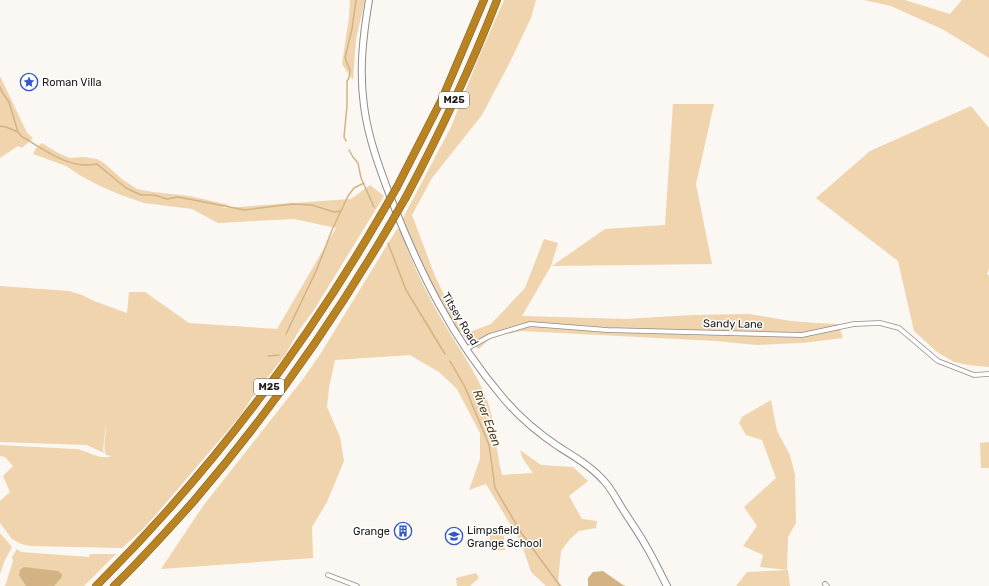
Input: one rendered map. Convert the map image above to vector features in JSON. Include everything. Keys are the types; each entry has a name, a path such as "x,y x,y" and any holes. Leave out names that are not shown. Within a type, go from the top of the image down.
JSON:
{"highway":[{"name":"M25","path":"96,586 140,542 215,457 283,368 338,287 397,187 445,93 484,0"},
{"name":"M25","path":"114,586 155,544 236,450 286,384 342,304 406,197 426,159 497,0"}],"main road":[{"name":"Titsey Road","path":"369,0 363,38 361,79 364,107 373,147 418,264 441,310 466,349 504,399 522,418 537,431 575,456 606,483 647,547 667,586"}],"street":[{"name":"Sandy Lane","path":"466,349 490,336 530,324 607,330 802,334 854,324 880,323 899,328 938,361 974,375 989,374"},
{"path":"328,576 357,586"}],"shaded area":[{"path":"350,0 365,0 356,39 353,80 342,64"},
{"path":"504,0 536,0 531,18 482,115 432,178 412,215 435,276 461,331 459,334 430,282 403,218 451,127 478,59"},
{"path":"864,0 905,0 950,14 962,0 989,0 989,58 944,30 891,6"},
{"path":"0,76 27,133 33,138 22,148 18,146 0,158"},
{"path":"673,104 714,104 696,184 712,264 552,266 605,229 665,225"},
{"path":"971,106 989,128 989,268 987,274 989,275 989,367 954,362 937,352 914,331 898,261 816,198 870,151"},
{"path":"42,143 58,153 70,158 84,157 97,159 137,189 190,196 229,205 222,208 351,199 370,185 384,196 285,355 251,399 241,415 142,530 122,548 30,546 21,544 12,539 0,523 0,501 10,492 3,476 13,466 5,457 0,456 0,445 75,449 103,457 112,456 106,455 105,451 106,424 103,449 104,453 87,445 0,442 0,286 69,291 127,313 129,292 145,292 189,323 277,329 336,228 294,219 218,223 192,209 144,203 100,186 66,166 33,154 36,148"},
{"path":"397,229 400,229 419,276 430,298 482,387 492,416 502,475 533,473 523,459 520,450 541,465 573,467 588,481 569,496 582,519 597,521 596,528 579,531 570,539 561,551 558,581 562,586 546,586 531,572 521,542 486,484 469,490 480,459 480,433 457,389 439,372 410,355 335,360 329,388 327,407 340,437 344,461 327,502 312,527 313,558 161,569 203,506 303,379 321,353"},
{"path":"544,239 558,243 551,266 522,316 626,319 691,315 749,314 791,321 838,324 843,338 802,343 757,345 716,341 522,331 491,337 479,349 462,335 491,324 525,288"},
{"path":"771,400 777,431 790,455 795,475 796,523 788,537 787,570 760,567 763,555 743,546 757,526 744,507 776,478 762,440 746,435 739,423 742,417"},
{"path":"989,442 989,468 981,468 980,443"},
{"path":"503,527 505,550 491,551 489,528"},
{"path":"0,533 12,547 4,562 0,574"},
{"path":"17,549 21,552 89,557 90,554 116,554 84,586 5,586 13,561 12,557"},
{"path":"24,567 58,571 62,574 61,578 54,586 26,586 19,575 20,570"},
{"path":"788,570 790,586 736,586 747,572"},
{"path":"603,571 626,586 588,586 588,578 593,572"},
{"path":"476,573 479,578 470,586 457,586 456,578"}],"waterway":[{"name":"River Eden","path":"346,141 344,137 347,106 347,81 350,70 345,58 352,29 356,0"},
{"path":"0,87 9,102 18,132 21,136 57,157 67,161 77,164 97,164 126,188 141,195 154,195 167,199 178,197 245,210 292,204 312,205 334,212 341,211"},
{"path":"0,126 18,132"},
{"name":"River Eden","path":"349,150 358,163 361,178 374,207"},
{"path":"286,334 317,269 332,230 348,196 354,188 364,183"},
{"name":"River Eden","path":"388,243 406,290 445,354"},
{"path":"268,356 279,355"},
{"name":"River Eden","path":"450,361 465,387 489,445 495,488 520,531 560,586"}],"place":[{"name":"Roman Villa","path":"29,82"},
{"name":"Grange","path":"403,531"},
{"name":"Limpsfield Grange School","path":"454,536"}]}
